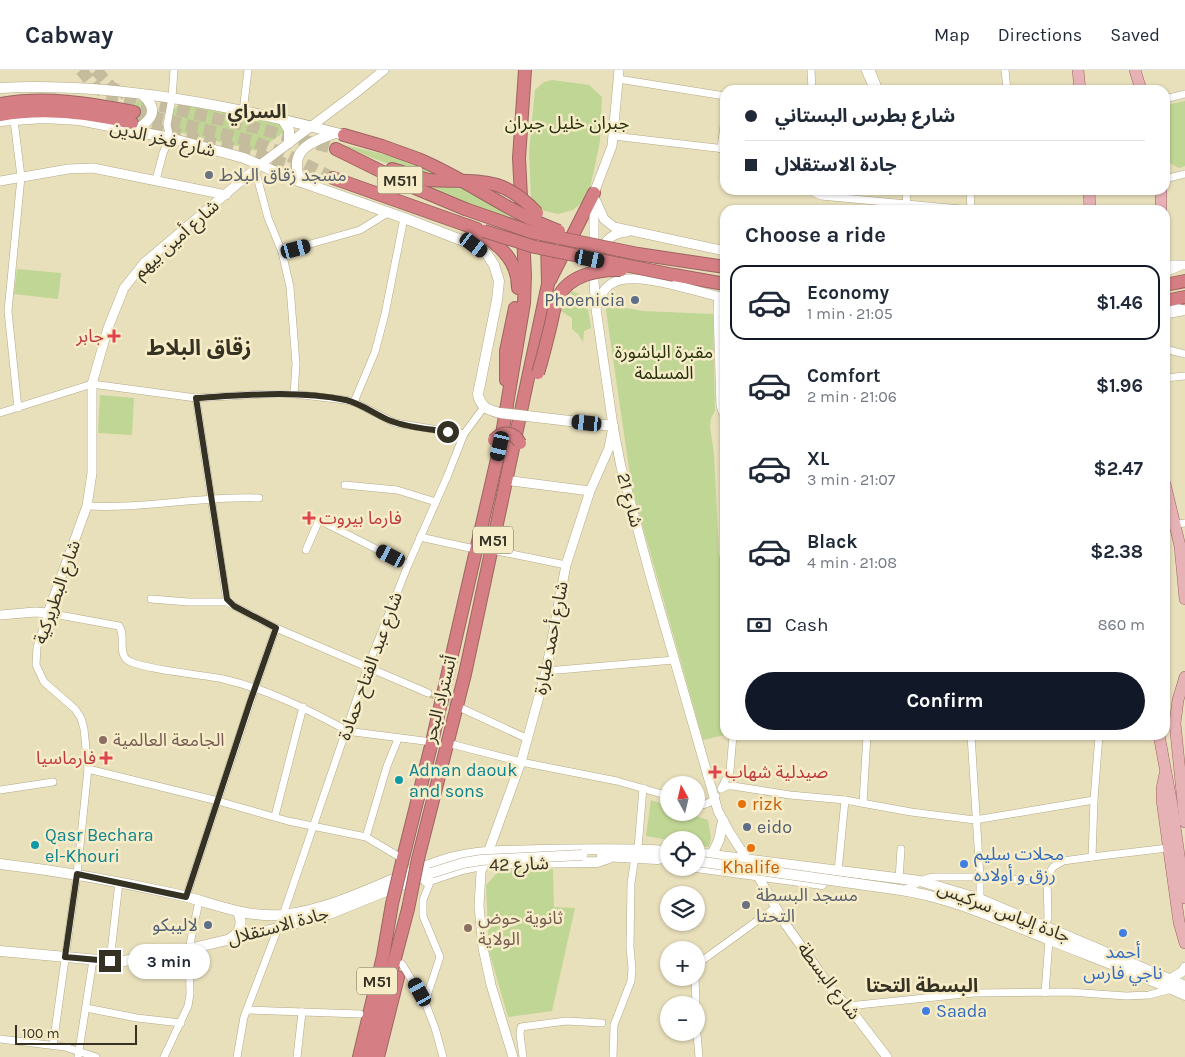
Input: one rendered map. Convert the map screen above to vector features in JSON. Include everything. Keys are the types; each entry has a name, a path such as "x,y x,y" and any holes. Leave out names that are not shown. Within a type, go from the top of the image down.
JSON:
{"highway":[{"name":"M51","path":"502,410 525,290 519,158 525,70"},
{"path":"0,104 28,100 62,101 133,122"},
{"path":"0,115 47,110 81,113 133,122"},
{"path":"340,134 418,159 448,172 519,214 599,246"},
{"name":"M511","path":"548,284 546,236 537,213 518,194 494,183 478,180 428,180 340,150 415,188 466,209 531,232 599,246 720,266"},
{"name":"M511","path":"333,178 468,226 535,247 720,283"},
{"path":"548,284 594,193"},
{"path":"448,669 451,630 502,410 506,351 518,286 514,266 502,249 468,226"},
{"path":"465,674 482,615 497,551 526,413 558,299 567,287 582,276 595,272 616,270 656,271"},
{"path":"1170,284 1185,281"},
{"name":"M51","path":"526,413 548,284"},
{"path":"1170,301 1185,297"},
{"name":"أتستراد البحر","path":"359,1057 383,956 391,908 432,742 502,410"},
{"name":"أتستراد البحر","path":"369,1057 465,674 526,413"},
{"path":"494,440 499,435 508,433 516,437 520,443"},
{"path":"350,1057 383,925 391,908"},
{"path":"378,1057 411,927 407,911"}],"main road":[{"path":"1078,70 1080,85"},
{"path":"1135,70 1139,85"},
{"name":"شارع فخر الدين","path":"0,88 36,87 172,98 283,120 340,134"},
{"path":"133,122 147,123 151,118 151,108 143,95"},
{"name":"شارع فخر الدين","path":"0,121 60,118 133,122 170,138 244,158 258,167 389,212 474,245 487,254 494,264 499,280 497,300 478,394 479,400 484,407"},
{"path":"283,120 289,130 288,142"},
{"path":"301,182 296,166 300,154 306,146 314,141 340,134"},
{"path":"484,407 613,426"},
{"path":"1170,504 1181,556 1185,599"},
{"path":"1185,677 1176,714 1176,746 1185,822"},
{"path":"1160,740 1172,805 1185,898"},
{"path":"1165,774 1162,794 1168,848 1179,922 1185,943"},
{"path":"1180,774 1185,785"},
{"path":"712,855 719,840 723,820"},
{"path":"431,873 470,853 489,851 636,853 660,855"},
{"path":"431,873 471,861 609,853"},
{"name":"شارع 42","path":"431,873 447,873 483,865 597,862 609,853"},
{"name":"جادة إلياس سركيس","path":"705,854 838,871 899,886 991,916 1049,940 1171,984 1185,986"},
{"name":"جادة إلياس سركيس","path":"705,861 899,886 920,881 980,899 1045,926 1171,984 1185,995"},
{"name":"جادة الاستقلال","path":"0,864 77,874 119,882 199,900 238,912 265,915 283,914 328,904 431,873"},
{"path":"705,868 935,901 946,900"},
{"name":"جادة الاستقلال","path":"0,951 124,961 189,949 329,914 398,883"},
{"path":"228,940 239,931 241,920 238,912"}],"street":[{"path":"156,180 163,153 170,138 167,125 172,98 174,70"},
{"path":"243,112 248,70"},
{"path":"307,126 375,70"},
{"path":"307,126 353,95 384,70"},
{"path":"811,70 812,85"},
{"path":"865,70 872,85"},
{"path":"871,70 877,85"},
{"path":"1005,70 1006,85"},
{"path":"720,95 619,74 610,155 594,193 600,213 607,223 614,227 720,250"},
{"path":"1170,98 1185,94"},
{"path":"14,120 21,177 8,311 18,408"},
{"name":"شارع أمين بيهم","path":"92,384 108,328 122,294 132,276 151,257 307,126"},
{"path":"613,136 720,149"},
{"path":"258,167 268,218 282,252 290,287 296,364 294,394"},
{"path":"0,181 68,169 93,168 226,195"},
{"path":"1170,178 1185,174"},
{"name":"شارع 21","path":"594,193 594,281 596,309 613,426 628,496 714,799"},
{"path":"819,195 896,205"},
{"path":"874,201 889,205"},
{"path":"282,252 360,230 389,212"},
{"path":"354,402 376,352 404,218"},
{"path":"620,279 611,274 604,264 602,249 607,240 612,236 632,232"},
{"path":"1170,265 1183,265"},
{"path":"1170,270 1183,265"},
{"path":"596,309 600,296 605,289 620,279 650,280 720,297"},
{"path":"720,302 717,310 720,361"},
{"path":"1170,306 1185,310"},
{"path":"1170,313 1185,310"},
{"path":"1170,350 1185,354"},
{"path":"1170,378 1185,376"},
{"path":"0,413 92,384 196,398 294,394 345,400 354,402 395,423 464,434"},
{"name":"شارع البطريركية","path":"53,1045 77,874 88,768 81,718 75,708 44,682 36,665 37,647 87,506 92,473 92,384"},
{"path":"196,398 228,602"},
{"name":"شارع عبد الفتاح حمادة","path":"283,914 368,666 408,565 464,434 484,407"},
{"name":"شارع أحمد طبارة","path":"513,1057 491,985 483,948 479,890 483,865 528,739 546,671 566,565 590,491 609,448 613,426"},
{"path":"512,481 590,491"},
{"path":"345,485 397,490 436,502"},
{"path":"87,506 131,506 211,498 259,498"},
{"path":"306,550 319,520 408,565"},
{"path":"420,537 470,548"},
{"path":"497,551 566,565"},
{"path":"151,599 188,602 228,602 276,628 428,693"},
{"path":"0,615 35,612 48,613 116,625 121,630 124,654 127,660 131,662 162,670 222,679 255,688 303,707 346,730 361,734 432,742"},
{"path":"186,897 276,628"},
{"path":"546,671 674,660"},
{"path":"275,816 303,707"},
{"path":"463,709 528,739"},
{"path":"366,838 398,739"},
{"path":"705,804 714,799 730,771 732,740"},
{"path":"863,803 867,740"},
{"path":"971,740 980,899"},
{"path":"1092,857 1099,740"},
{"path":"447,743 521,762 660,793"},
{"path":"88,768 314,827 366,838 402,861"},
{"path":"0,790 53,782"},
{"path":"720,789 734,786 790,795 845,800 911,812 975,820 1094,800"},
{"path":"613,1057 614,1026 631,981 631,883 643,788"},
{"name":"شارع البسطة","path":"714,799 723,820 786,925 836,995 848,1006 887,1057"},
{"path":"838,871 845,800"},
{"path":"1045,926 1048,918 1047,882 1050,872 1058,864 1064,861 1168,848"},
{"path":"899,886 901,849"},
{"path":"425,1002 440,961 439,953 424,921 422,907 431,873"},
{"path":"920,881 932,877 980,877 1047,882"},
{"path":"110,961 119,882"},
{"path":"164,1057 181,1023 189,1000 189,949 199,900"},
{"path":"705,959 776,908"},
{"path":"237,1057 240,1032 278,928"},
{"path":"1045,992 1049,940"},
{"path":"78,1054 93,960"},
{"path":"402,964 425,1002 443,1057"},
{"path":"848,1006 974,994 1069,992 1126,996 1149,995 1171,984 1185,967"},
{"path":"86,1008 137,1018 181,1023"},
{"path":"247,1010 360,1014"},
{"path":"297,1057 302,1012"},
{"path":"523,1057 520,1034 522,1027 566,1021 602,1023"},
{"path":"0,1039 53,1045 78,1054 96,1057"},
{"path":"697,1041 698,1057"}],"green space":[{"name":"جبران خليل جبران","path":"552,80 589,85 602,97 600,141 591,184 585,200 573,210 558,214 541,210 531,198 529,152 535,90 544,82"},
{"path":"137,99 143,102 149,110 144,122 132,125"},
{"path":"1185,101 1185,166 1179,168 1170,163 1170,104"},
{"path":"186,103 282,123 284,125 284,132 258,151 179,132 173,128 170,114 177,106"},
{"path":"340,144 391,156 441,176 390,164"},
{"path":"410,181 460,186 498,209 536,227 492,213"},
{"path":"17,269 61,273 58,299 14,294"},
{"path":"572,291 586,297 591,328 584,331 583,342 572,329 572,318 561,311"},
{"name":"مقبرة الباشورة المسلمة","path":"605,304 643,311 713,314 715,411 711,418 710,427 714,453 720,557 720,736 703,740 632,488"},
{"path":"100,395 134,398 132,435 98,433"},
{"path":"651,800 660,803 660,821 708,820 711,838 709,847 705,846 705,831 660,831 660,838 646,836"},
{"path":"553,869 554,907 575,908 552,1011 508,1017 489,951 486,885 497,873 504,870"}],"tunnel":[{"path":"81,70 95,87 104,93 257,128 336,149"},
{"path":"96,70 111,87 125,94"},
{"path":"134,112 255,142 287,155 333,178"},
{"path":"134,123 256,154 300,169"},
{"path":"428,693 458,706"}],"place":[{"name":"مسجد زقاق البلاط","path":"209,175"},
{"name":"Phoenicia","path":"635,300"},
{"name":"جابر","path":"114,336"},
{"name":"فارما بيروت","path":"309,518"},
{"name":"الجامعة العالمية","path":"103,740"},
{"name":"فارماسيا","path":"106,758"},
{"name":"صيدلية شهاب","path":"715,772"},
{"name":"Adnan daouk and sons","path":"399,780"},
{"name":"rizk","path":"742,804"},
{"name":"eido","path":"747,827"},
{"name":"Qasr Bechara el-Khouri","path":"35,845"},
{"name":"Khalife","path":"751,848"},
{"name":"محلات سليم رزق و أولاده","path":"964,864"},
{"name":"مسجد البسطة التحتا","path":"746,905"},
{"name":"لاليبكو","path":"208,925"},
{"name":"ثانوية حوض الولاية","path":"468,928"},
{"name":"أحمد ناجي فارس","path":"1123,933"},
{"name":"Saada","path":"926,1011"}],"district":[{"name":"السراي","path":"257,112"},
{"name":"زقاق البلاط","path":"199,348"},
{"name":"البسطة التحتا","path":"922,986"}],"route":[{"path":"110,961 65,957 77,874 186,897 276,628 228,602 196,398 294,394 345,400 354,402 395,423 448,432"}]}
